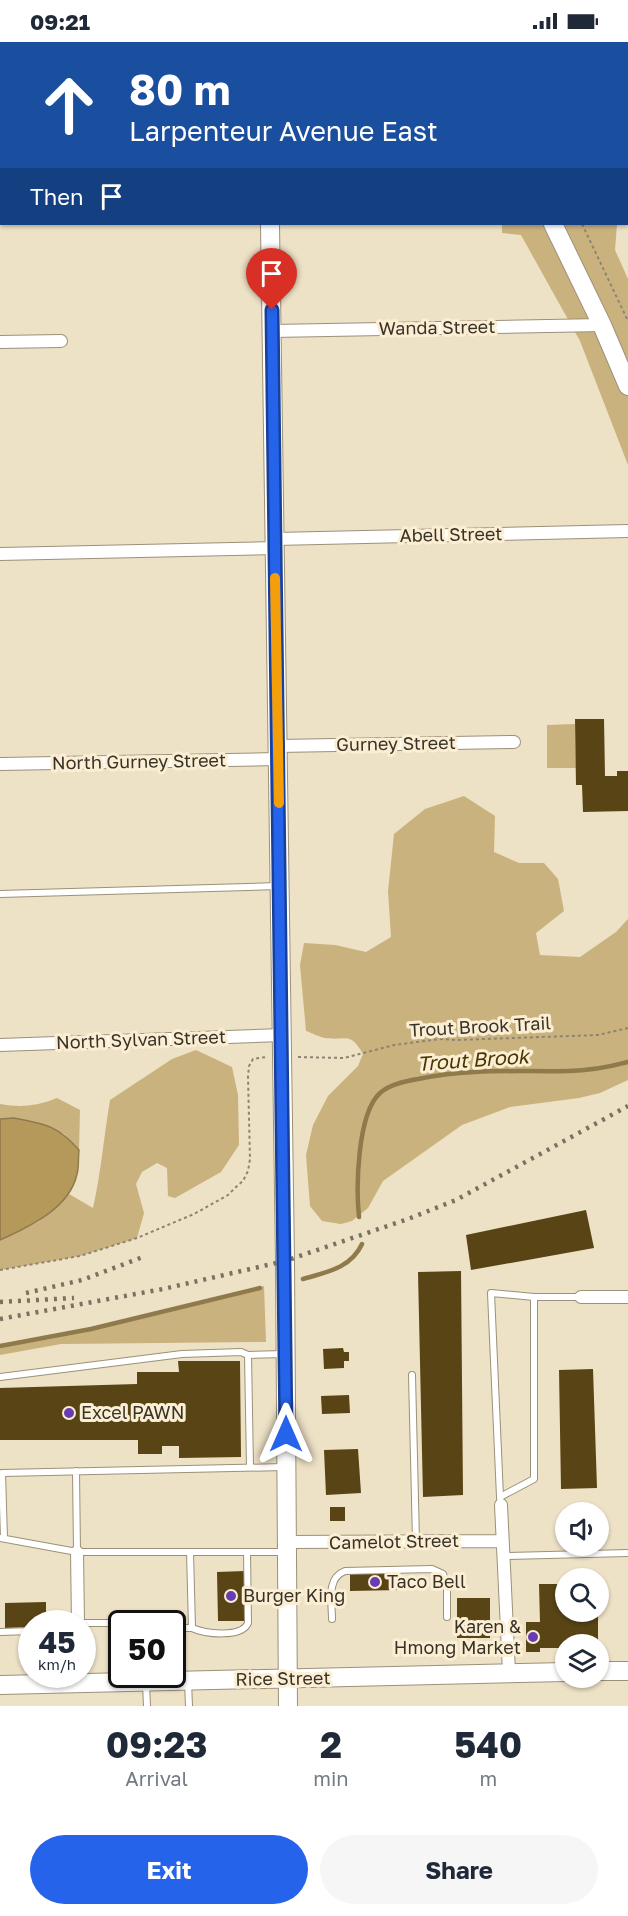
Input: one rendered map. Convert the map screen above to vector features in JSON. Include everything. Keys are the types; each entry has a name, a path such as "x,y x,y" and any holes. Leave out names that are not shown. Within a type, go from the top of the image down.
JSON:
{"main road":[{"path":"270,225 285,1261 288,1706"},
{"path":"554,225 603,324 628,386"},
{"path":"609,1671 628,1671"},
{"name":"Rice Street","path":"188,1681 555,1672"},
{"name":"Rice Street","path":"0,1685 18,1684"}],"street":[{"name":"Wanda Street","path":"272,331 603,324"},
{"path":"0,342 61,340"},
{"name":"Abell Street","path":"0,554 628,531"},
{"name":"Gurney Street","path":"278,753 514,742"},
{"name":"North Gurney Street","path":"0,764 278,753"},
{"name":"North Sylvan Street","path":"0,1045 282,1035"},
{"path":"581,1297 628,1297"},
{"path":"500,1501 508,1672"},
{"name":"Camelot Street","path":"286,1547 416,1541 502,1541"},
{"path":"77,1552 78,1610"}],"lane":[{"path":"0,894 280,886"},
{"path":"500,1501 491,1293 534,1297 581,1297"},
{"path":"500,1501 534,1479 534,1297"},
{"path":"0,1377 182,1354 241,1352 248,1355 286,1354"},
{"path":"248,1355 250,1467"},
{"path":"412,1375 416,1541"},
{"path":"286,1467 2,1473 2,1538 77,1552 247,1552 286,1547"},
{"path":"76,1471 77,1552"},
{"path":"190,1552 192,1628"},
{"path":"186,1628 206,1633 237,1632 246,1627 248,1623 247,1552"},
{"path":"503,1556 628,1553"},
{"path":"332,1619 332,1590 334,1578 338,1574 345,1571 432,1569 443,1574 446,1580 447,1617"},
{"path":"0,1632 18,1631"},
{"path":"188,1681 189,1706"},
{"path":"146,1688 147,1706"}],"path":[{"path":"582,225 628,321"},
{"name":"Trout Brook Trail","path":"297,1057 344,1058 388,1046 440,1039 598,1035 628,1028"},
{"path":"0,1270 80,1256 137,1238 194,1214 228,1195 243,1181 248,1171 250,1142 248,1071 253,1059 263,1057"}],"shaded area":[{"path":"502,225 617,225 615,250 628,279 628,465 580,341 521,235 502,233"},
{"path":"575,724 576,768 547,768 547,725"},
{"path":"464,796 495,816 494,852 519,863 544,863 558,879 564,911 536,933 540,955 580,957 616,932 628,919 628,1080 600,1093 510,1107 462,1125 383,1181 368,1208 352,1221 341,1224 322,1221 310,1206 306,1155 313,1125 328,1096 358,1066 363,1054 355,1042 347,1038 325,1038 306,1031 300,965 304,943 335,945 366,952 391,937 388,891 394,834 425,809"},
{"path":"196,1050 232,1067 238,1095 239,1145 221,1172 175,1198 168,1196 167,1168 157,1163 142,1172 136,1184 144,1213 137,1238 80,1256 0,1270 0,1240 38,1222 69,1194 93,1208 110,1100 172,1059"},
{"path":"57,1098 80,1110 79,1150 64,1134 14,1118 0,1119 0,1104 29,1106"},
{"path":"14,1118 42,1124 64,1135 79,1150 78,1168 73,1186 57,1206 47,1215 0,1240 0,1119"},
{"path":"264,1286 266,1342 61,1344 0,1355 0,1344 91,1329"}],"building":[{"path":"575,719 604,719 605,776 617,776 617,771 628,771 628,811 583,812 582,785 576,785"},
{"path":"586,1210 594,1248 471,1270 466,1235"},
{"path":"461,1271 463,1495 423,1497 418,1272"},
{"path":"343,1348 344,1352 349,1352 349,1361 344,1361 344,1368 324,1369 323,1349"},
{"path":"178,1361 240,1361 241,1457 179,1458 179,1446 162,1446 162,1454 138,1454 138,1440 0,1440 0,1388 137,1384 137,1372 179,1372"},
{"path":"593,1369 597,1488 561,1489 559,1370"},
{"path":"349,1395 350,1413 322,1414 321,1396"},
{"path":"358,1449 361,1493 326,1495 324,1450"},
{"path":"330,1507 345,1507 345,1521 330,1521"},
{"name":"Burger King","path":"245,1571 246,1621 218,1621 217,1572"},
{"name":"Taco Bell","path":"400,1572 400,1590 350,1591 350,1573"},
{"path":"539,1584 555,1584 555,1622 598,1622 598,1634 555,1634 555,1648 540,1648 540,1652 526,1652 526,1622 540,1622"},
{"path":"457,1598 490,1598 490,1638 457,1638"},
{"path":"46,1602 46,1610 18,1610 18,1628 5,1628 5,1603"}],"waterway":[{"name":"Trout Brook","path":"359,1217 358,1171 362,1134 372,1103 388,1087 398,1083 456,1073 577,1071 628,1062"},
{"name":"Trout Brook","path":"303,1279 345,1264 352,1259 362,1244"},
{"name":"Trout Brook","path":"0,1346 91,1329 260,1288"}],"railway":[{"path":"0,1319 163,1289 285,1261 456,1200 628,1106"},
{"path":"26,1293 82,1280 143,1257"},
{"path":"0,1302 74,1298"}],"slow traffic":[{"path":"275,578 279,803"}],"place":[{"name":"Excel PAWN","path":"69,1413"},
{"name":"Taco Bell","path":"375,1582"},
{"name":"Burger King","path":"231,1596"},
{"name":"Karen & Hmong Market","path":"533,1637"}],"route":[{"path":"272,310 286,1434"}]}
